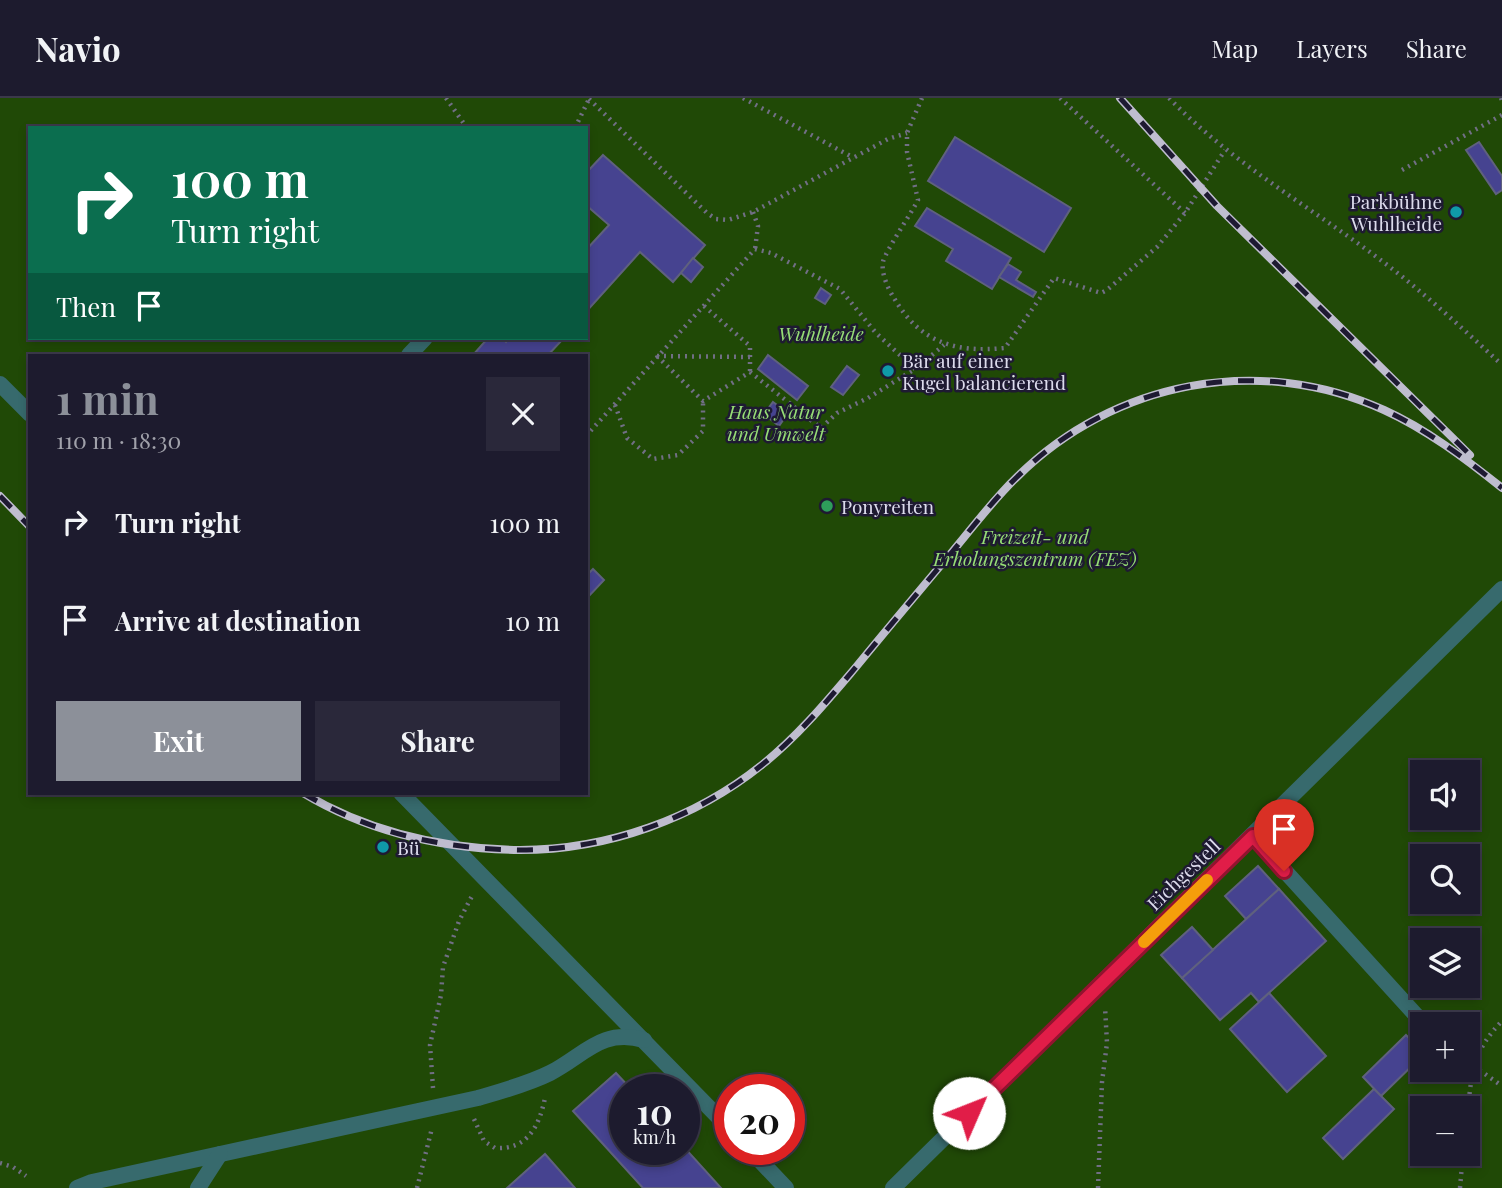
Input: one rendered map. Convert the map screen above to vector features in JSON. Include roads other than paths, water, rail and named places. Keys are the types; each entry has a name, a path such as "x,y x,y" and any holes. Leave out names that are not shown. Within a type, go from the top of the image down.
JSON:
{"lane":[{"path":"411,354 423,340"},
{"path":"0,384 28,412"},
{"name":"Eichgestell","path":"893,1188 1502,589"},
{"path":"403,795 714,1112"},
{"path":"1253,836 1412,1012"},
{"path":"77,1188 92,1182 478,1098 551,1073 597,1043 613,1037 628,1036 644,1040"},
{"path":"198,1188 220,1154"},
{"path":"764,1165 786,1188"}],"railway":[{"path":"1120,98 1217,206 1470,455"},
{"path":"307,795 354,819 407,836 491,849 553,849 585,844 649,828 679,815 709,801 737,783 788,742 845,680 1000,495 1055,444 1098,418 1143,399 1190,386 1239,381 1288,383 1336,393 1384,410 1415,426 1502,488"},
{"path":"0,496 28,525"}],"place":[{"name":"Parkbühne Wuhlheide","path":"1456,212"},
{"name":"Bär auf einer Kugel balancierend","path":"888,371"},
{"name":"Ponyreiten","path":"827,506"},
{"name":"Bü","path":"383,847"}],"park label":[{"name":"Wuhlheide","path":"821,333"},
{"name":"Haus Natur und Umwelt","path":"776,422"},
{"name":"Freizeit- und Erholungszentrum (FEZ)","path":"1035,547"}]}
